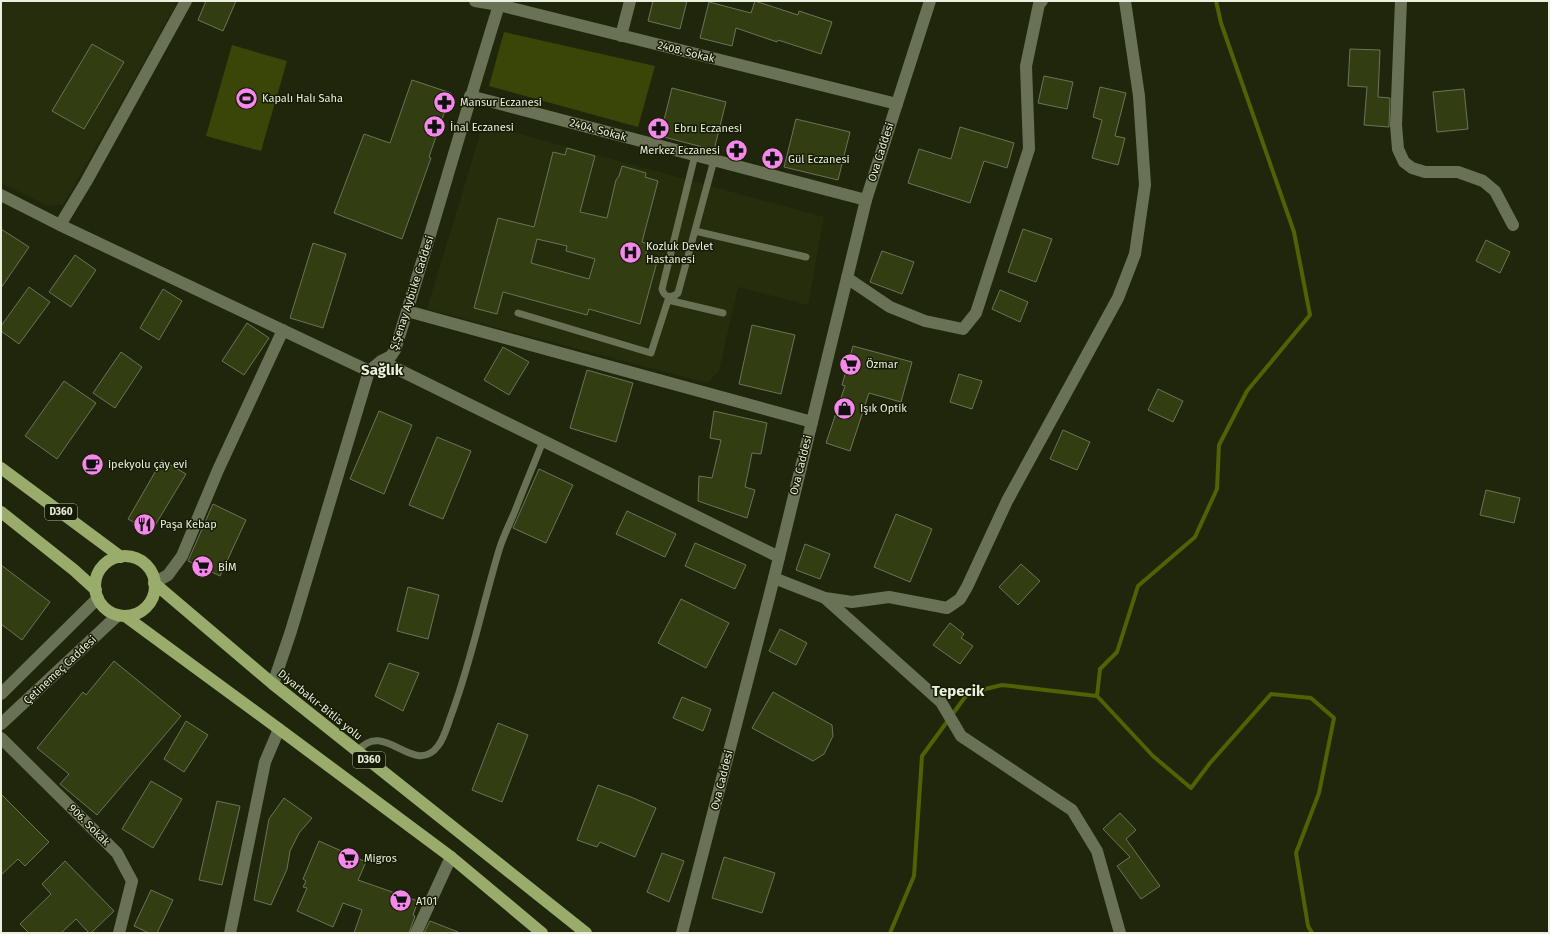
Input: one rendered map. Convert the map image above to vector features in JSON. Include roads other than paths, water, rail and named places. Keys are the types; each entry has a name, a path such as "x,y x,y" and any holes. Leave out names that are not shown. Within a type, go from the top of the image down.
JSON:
{"highway":[{"name":"D360","path":"1,468 121,557"},
{"path":"1,512 74,570 97,594 105,608 121,615 132,616 148,606 153,597 154,577 149,568 141,561 132,557 121,557 112,560 103,566 95,583 97,594"},
{"name":"Diyarbakır-Bitlis yolu","path":"154,583 273,684 586,933"},
{"name":"D360","path":"121,615 279,729 451,857 542,933"}],"street":[{"path":"60,225 86,182 186,1"},
{"name":"2408. Sokak","path":"475,1 499,5 897,104"},
{"path":"621,36 630,1"},
{"name":"Ova Caddesi","path":"682,933 774,578 866,200 930,1"},
{"path":"847,278 890,307 925,321 963,328 976,313 1029,149 1026,66 1039,4 1042,1"},
{"path":"774,578 826,598 852,602 889,597 947,608 960,599 1007,501 1118,298 1135,254 1145,184 1139,96 1125,1"},
{"path":"1401,1 1396,125 1398,149 1404,162 1412,168 1425,172 1458,172 1484,181 1495,191 1513,225"},
{"name":"Ş.Şenay Aybüke Caddesi","path":"369,371 381,361 391,356 395,350 422,266 470,96 499,5"},
{"name":"2404. Sokak","path":"470,96 866,200"},
{"path":"1,194 60,225 369,371 291,631 273,684"},
{"path":"407,311 812,422"},
{"path":"154,583 168,575 182,556 218,470 283,330"},
{"path":"381,361 779,557"},
{"name":"Çetinemeç Caddesi","path":"1,694 97,594"},
{"path":"826,598 942,702 961,736 1072,810 1097,851 1120,933"},
{"name":"Çetinemeç Caddesi","path":"1,724 121,615"},
{"path":"230,933 265,762 279,729"},
{"name":"906. Sokak","path":"1,738 117,853 132,880 119,933"},
{"path":"416,933 451,857"}],"lane":[{"path":"696,155 662,289 669,298 722,314"},
{"path":"518,313 651,353 669,298 678,293 714,160"},
{"path":"695,231 806,257"},
{"path":"358,751 366,743 376,740 388,742 414,756 421,756 433,751 441,742 460,690 500,546 543,441"}],"waterway":[{"path":"1097,696 1100,669 1117,652 1138,586 1195,537 1217,489 1219,445 1247,391 1310,315 1294,232 1221,23 1216,1"},
{"path":"890,933 914,876 922,756 968,693 1002,685 1097,696 1153,756 1191,788 1210,763 1271,694 1311,698 1334,718 1319,793 1296,853 1308,926 1312,933"}],"place":[{"name":"Kapalı Halı Saha","path":"246,98"},
{"name":"Mansur Eczanesi","path":"444,102"},
{"name":"İnal Eczanesi","path":"434,127"},
{"name":"Ebru Eczanesi","path":"658,128"},
{"name":"Merkez Eczanesi","path":"736,150"},
{"name":"Gül Eczanesi","path":"772,159"},
{"name":"Kozluk Devlet Hastanesi","path":"631,252"},
{"name":"Özmar","path":"851,364"},
{"name":"Işık Optik","path":"844,408"},
{"name":"ipekyolu çay evi","path":"92,464"},
{"name":"Paşa Kebap","path":"144,524"},
{"name":"BİM","path":"202,567"},
{"name":"Migros","path":"348,858"},
{"name":"A101","path":"400,901"}],"district":[{"name":"Sağlık","path":"382,370"},
{"name":"Tepecik","path":"958,691"}]}
